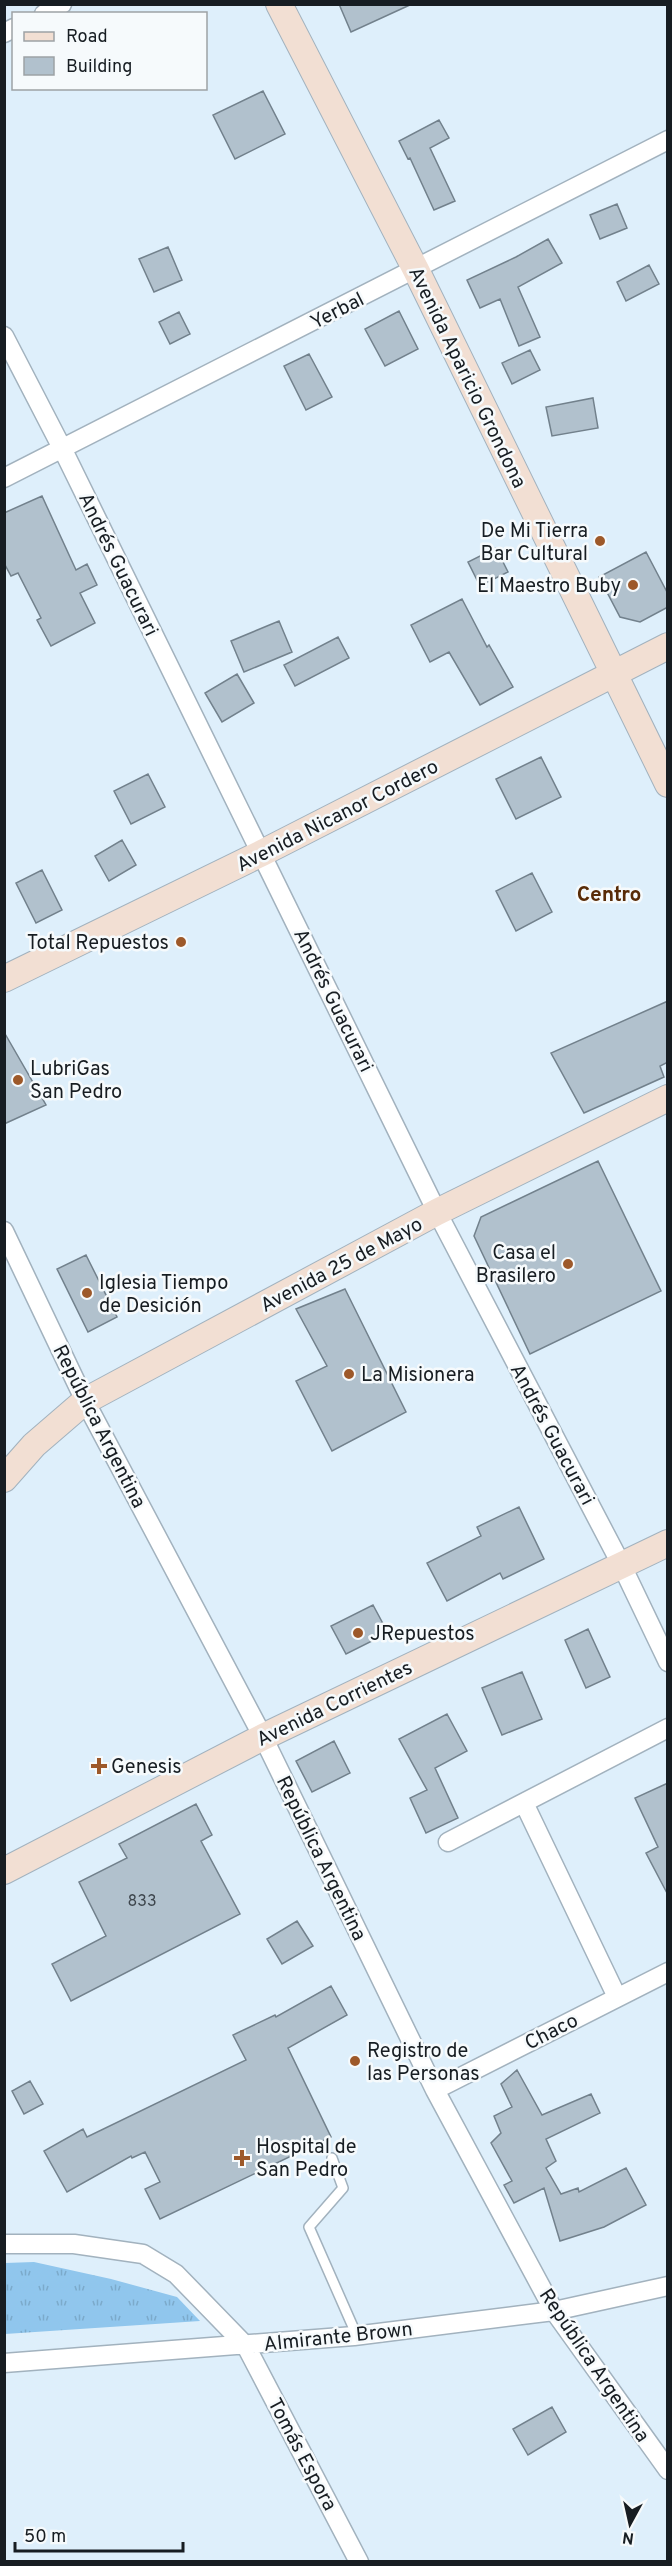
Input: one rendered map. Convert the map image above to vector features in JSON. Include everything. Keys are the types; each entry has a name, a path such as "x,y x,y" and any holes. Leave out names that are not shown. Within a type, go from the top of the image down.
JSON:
{"main road":[{"name":"Avenida Aparicio Grondona","path":"279,4 416,270 612,674 668,784"},
{"name":"Avenida Nicanor Cordero","path":"4,980 262,853 668,646"},
{"name":"Avenida 25 de Mayo","path":"4,1479 34,1445 85,1401 437,1212 668,1098"},
{"name":"Avenida Corrientes","path":"4,1871 263,1737 668,1543"}],"street":[{"path":"48,12 62,4"},
{"name":"Yerbal","path":"4,478 63,450 668,140"},
{"name":"Andrés Guacurari","path":"4,336 63,450 437,1212 622,1566 668,1662"},
{"name":"República Argentina","path":"4,1231 85,1401 263,1737 435,2090 554,2311 668,2469"},
{"path":"448,1842 668,1728"},
{"path":"524,1803 617,1997"},
{"name":"Chaco","path":"435,2090 668,1972"},
{"name":"Tomás Espora","path":"4,2244 74,2244 143,2254 176,2274 246,2346 359,2562"},
{"name":"Almirante Brown","path":"4,2363 357,2336 554,2311 668,2286"}],"lane":[{"path":"332,2158 343,2188 309,2227 357,2336"}],"green space":[{"path":"34,2262 177,2297 200,2321 5,2334 5,2263"}],"building":[{"path":"339,4 412,4 351,32"},
{"path":"263,91 285,134 235,159 213,115"},
{"path":"439,120 449,138 430,148 455,201 434,210 410,158 408,159 399,141"},
{"path":"617,204 627,228 600,239 590,215"},
{"path":"548,239 562,263 518,287 540,337 519,346 500,299 480,308 467,280"},
{"path":"168,247 182,280 154,292 139,259"},
{"path":"649,265 659,284 626,301 617,282"},
{"path":"399,311 418,349 385,366 365,329"},
{"path":"179,312 190,334 170,344 159,322"},
{"path":"530,350 540,370 512,384 502,363"},
{"path":"309,354 332,397 306,410 284,366"},
{"path":"593,398 598,428 552,436 546,407"},
{"path":"42,496 76,570 87,564 97,585 80,593 95,623 51,646 37,620 41,618 18,573 11,576 4,563 4,513"},
{"path":"496,548 508,572 480,586 468,562"},
{"name":"El Maestro Buby","path":"646,552 668,594 668,607 640,622 620,617 599,577"},
{"path":"462,599 487,647 489,645 513,687 480,705 449,652 430,662 411,625"},
{"path":"279,621 292,652 244,672 231,641"},
{"path":"338,637 349,658 295,686 284,665"},
{"path":"237,674 254,703 222,722 205,693"},
{"path":"541,757 561,797 516,819 496,779"},
{"path":"148,774 165,807 131,824 114,791"},
{"path":"122,840 136,865 109,881 95,856"},
{"path":"42,870 62,910 36,923 16,883"},
{"path":"532,873 552,912 516,931 496,891"},
{"path":"668,1001 668,1062 660,1066 664,1077 584,1113 551,1053"},
{"name":"LubriGas San Pedro","path":"4,1032 46,1105 4,1124"},
{"name":"Casa el Brasilero","path":"598,1161 661,1291 530,1354 474,1236 481,1217"},
{"name":"Iglesia Tiempo de Desición","path":"86,1255 117,1317 88,1332 57,1269"},
{"name":"La Misionera","path":"345,1289 406,1412 332,1451 296,1381 327,1366 296,1309"},
{"path":"519,1507 544,1559 503,1579 500,1573 447,1601 427,1563 481,1536 477,1527"},
{"path":"373,1605 388,1633 346,1654 331,1626"},
{"path":"588,1629 610,1677 586,1688 565,1640"},
{"path":"522,1672 542,1719 502,1735 482,1688"},
{"path":"447,1714 467,1751 435,1768 458,1818 426,1833 410,1798 427,1790 399,1739"},
{"path":"334,1741 350,1773 312,1792 296,1761"},
{"path":"668,1783 668,1895 646,1853 658,1847 635,1798"},
{"path":"196,1804 212,1835 201,1841 240,1914 71,2001 52,1964 106,1936 79,1882 127,1858 119,1844"},
{"path":"297,1921 313,1946 282,1964 267,1939"},
{"path":"331,1986 347,2015 288,2048 331,2137 160,2219 145,2189 160,2182 145,2152 132,2158 131,2156 67,2192 44,2151 83,2129 87,2137 246,2060 233,2035 275,2015 276,2017"},
{"path":"517,2070 542,2115 591,2094 600,2113 546,2139 556,2161 546,2168 561,2194 578,2188 579,2192 626,2168 646,2205 604,2227 560,2241 544,2188 514,2203 504,2185 512,2181 491,2143 501,2133 494,2116 512,2107 501,2084"},
{"path":"30,2081 43,2104 24,2114 12,2091"},
{"path":"552,2407 566,2432 528,2455 513,2429"}],"place":[{"name":"De Mi Tierra Bar Cultural","path":"600,541"},
{"name":"El Maestro Buby","path":"633,585"},
{"name":"Total Repuestos","path":"181,942"},
{"name":"LubriGas San Pedro","path":"18,1080"},
{"name":"Casa el Brasilero","path":"568,1264"},
{"name":"Iglesia Tiempo de Desición","path":"87,1293"},
{"name":"La Misionera","path":"349,1374"},
{"name":"JRepuestos","path":"358,1633"},
{"name":"Genesis","path":"99,1766"},
{"name":"Registro de las Personas","path":"355,2061"},
{"name":"Hospital de San Pedro","path":"242,2158"}],"district":[{"name":"Centro","path":"609,894"}]}
